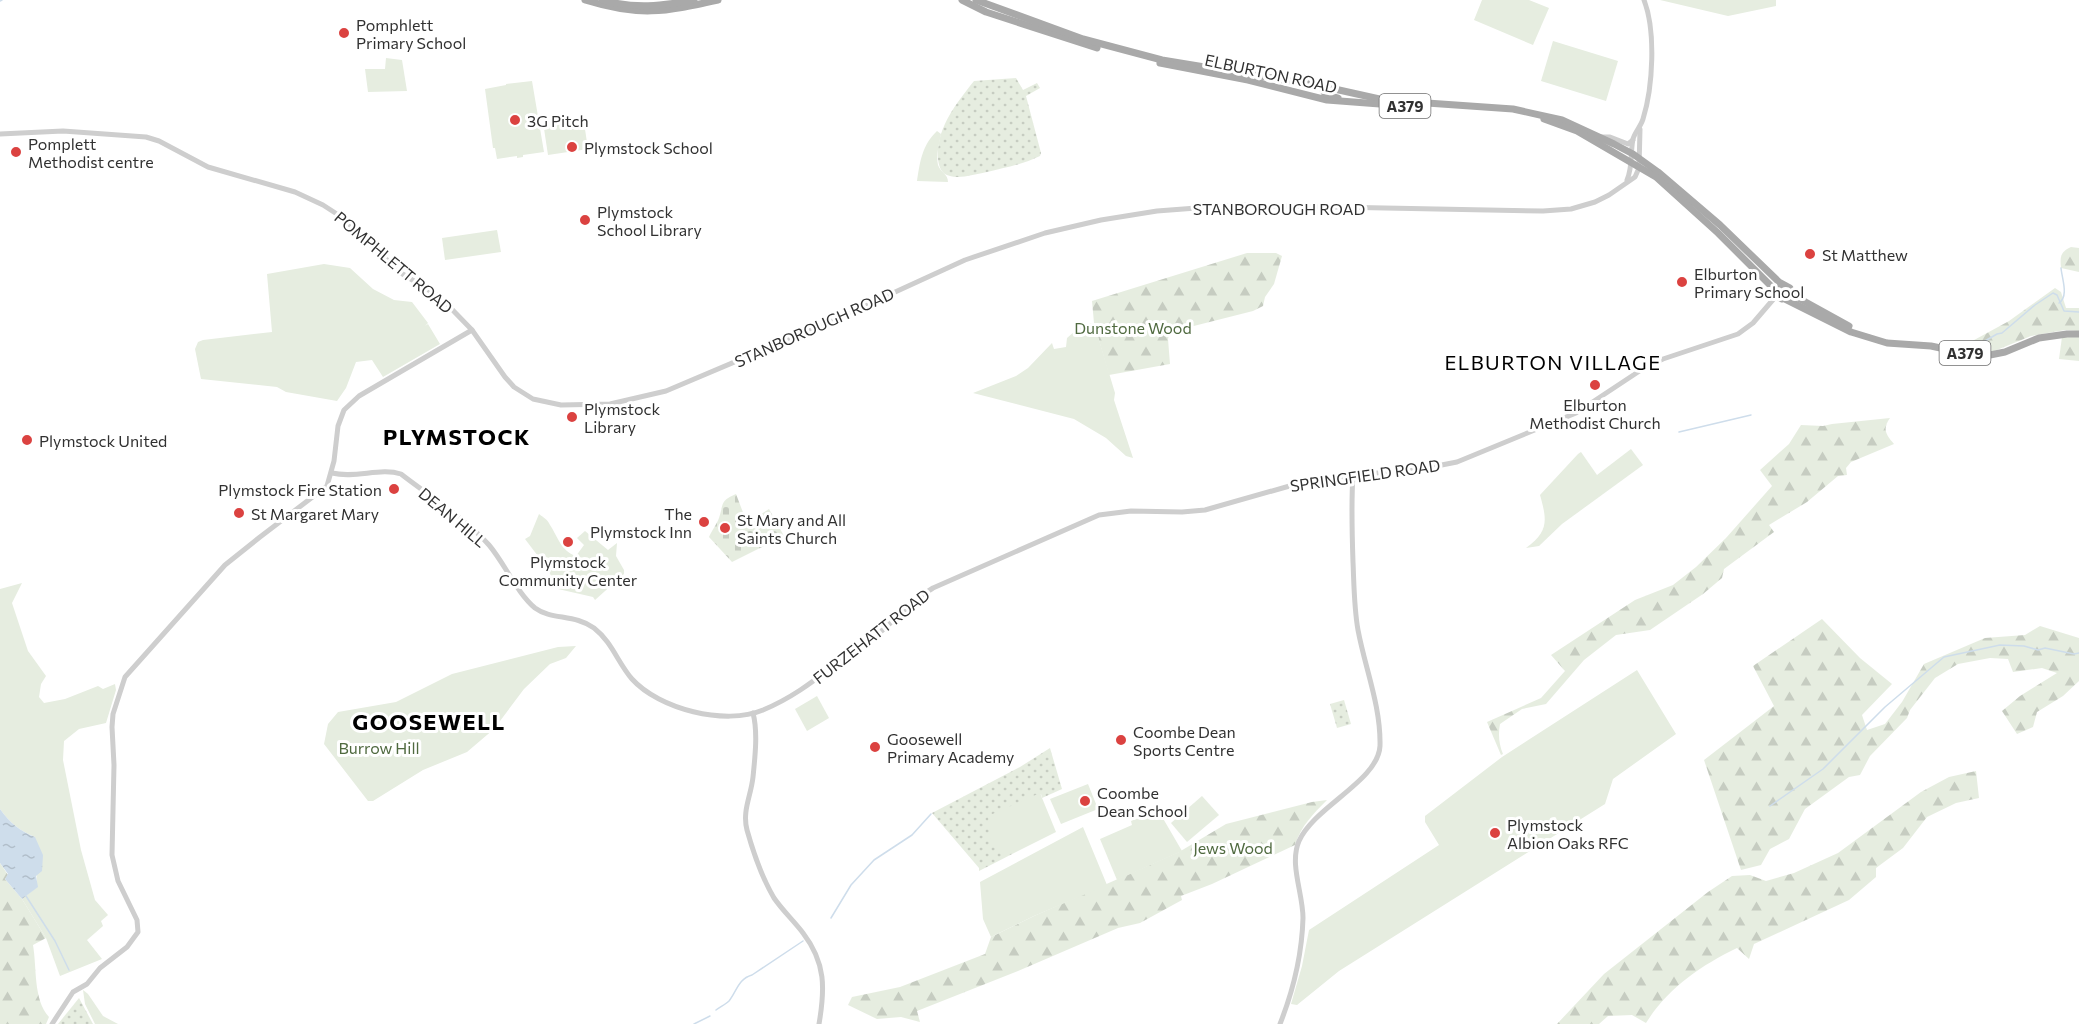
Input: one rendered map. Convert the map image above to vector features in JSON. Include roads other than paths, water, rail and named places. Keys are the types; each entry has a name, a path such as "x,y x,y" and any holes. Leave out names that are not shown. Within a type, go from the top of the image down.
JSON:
{"main road":[{"path":"585,0 613,8 646,12 678,9 718,0"},
{"path":"602,0 627,6 646,7 694,0"},
{"name":"ELBURTON ROAD","path":"962,0 986,12 1120,54 1170,66 1248,80 1327,100 1477,110 1541,118 1578,131 1656,177 1782,295 1873,339 1887,343 1931,346 1985,356 2005,352 2039,338 2067,333 2079,334"},
{"name":"ELBURTON ROAD","path":"976,0 1061,31 1162,60 1321,86 1384,100 1512,109 1562,120 1601,137 1636,156 1658,172 1784,285"},
{"path":"1295,82 1312,86 1313,97"},
{"name":"A379","path":"1321,86 1324,94 1349,102"},
{"path":"1782,295 1780,285 1784,285"},
{"name":"A379","path":"1782,295 1790,288 1784,285"}],"street":[{"path":"1636,156 1648,95 1652,41 1644,0"},
{"path":"1601,137 1610,137 1628,144 1640,129"},
{"name":"POMPHLETT ROAD","path":"0,134 63,131 146,137 159,141 208,167 306,196 340,216 401,273 440,297 472,330 507,380 525,395 561,405 600,404"},
{"path":"1633,140 1636,156"},
{"name":"STANBOROUGH ROAD","path":"600,404 629,401 666,391 834,320 965,260 1017,241 1073,225 1157,211 1236,205 1564,210 1595,202 1609,195 1626,182 1635,166 1636,156"},
{"name":"SPRINGFIELD ROAD","path":"1259,494 1300,483 1353,475 1416,470 1471,457 1573,415 1644,368 1663,359 1738,334 1782,295"},
{"path":"52,1024 73,992 87,984 100,968 127,947 138,932 137,920 118,882 112,855 114,765 112,727 113,714 125,677 225,565 327,486 332,473 338,426 344,410 359,396 472,330"},
{"name":"DEAN HILL","path":"332,473 350,477 393,471 401,474 488,543 523,594 537,609 546,613 571,617 588,624 609,644"},
{"path":"1280,1024 1287,1005 1301,940 1303,903 1296,861 1297,847 1303,835 1319,815 1374,766 1378,755 1379,732 1373,688 1361,645 1356,612 1353,475"},
{"name":"FURZEHATT ROAD","path":"609,644 631,678 658,699 718,717 753,713 794,695 811,684 875,636 918,598 933,588 1043,538 1106,513 1204,510 1232,504 1259,494"},
{"path":"753,713 755,735 753,777 745,812 747,828 756,863 763,878 781,907 803,933 817,957 825,991 819,1024"}],"water":[{"path":"0,809 16,826 35,837 43,855 42,871 36,876 38,887 22,899 5,879 8,874 0,863"}],"waterway":[{"path":"2059,303 2064,296 2061,268"},
{"path":"1978,345 2002,333 2053,293 2057,295 2064,311 2079,312"},
{"path":"1679,432 1751,415"},
{"path":"1770,806 1823,769 1885,707 1944,657 2000,645 2079,653"},
{"path":"831,918 851,885 874,860 912,835 931,814"},
{"path":"26,896 55,941 69,970"},
{"path":"716,1010 729,1001 744,979 803,941"},
{"path":"694,1024 710,1016"}],"place":[{"name":"Pomphlett Primary School","path":"344,33"},
{"name":"3G Pitch","path":"515,120"},
{"name":"Plymstock School","path":"572,147"},
{"name":"Pomplett Methodist centre","path":"16,152"},
{"name":"Plymstock School Library","path":"585,220"},
{"name":"St Matthew","path":"1810,254"},
{"name":"Elburton Primary School","path":"1682,282"},
{"name":"Elburton Methodist Church","path":"1595,385"},
{"name":"Plymstock Library","path":"572,417"},
{"name":"Plymstock United","path":"27,440"},
{"name":"Plymstock Fire Station","path":"394,489"},
{"name":"St Margaret Mary","path":"239,513"},
{"name":"The Plymstock Inn","path":"704,522"},
{"name":"St Mary and All Saints Church","path":"725,528"},
{"name":"Plymstock Community Center","path":"568,542"},
{"name":"Coombe Dean Sports Centre","path":"1121,740"},
{"name":"Goosewell Primary Academy","path":"875,747"},
{"name":"Coombe Dean School","path":"1085,801"},
{"name":"Plymstock Albion Oaks RFC","path":"1495,833"}],"district":[{"name":"ELBURTON VILLAGE","path":"1553,362"},
{"name":"PLYMSTOCK","path":"457,436"},
{"name":"GOOSEWELL","path":"429,721"}],"park label":[{"name":"Dunstone Wood","path":"1133,327"},
{"name":"Burrow Hill","path":"379,747"},
{"name":"Jews Wood","path":"1233,847"}]}
